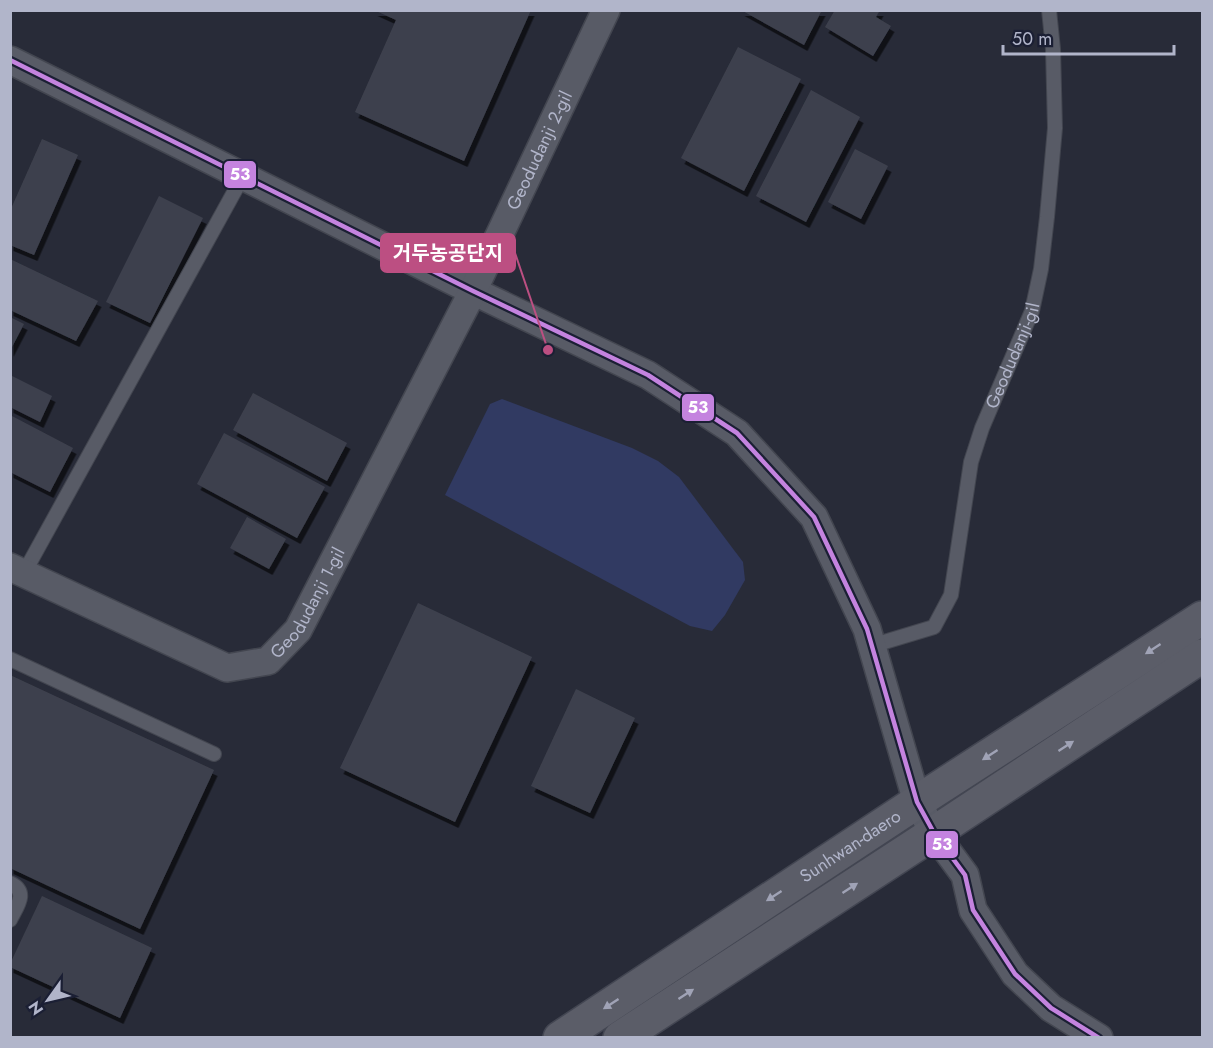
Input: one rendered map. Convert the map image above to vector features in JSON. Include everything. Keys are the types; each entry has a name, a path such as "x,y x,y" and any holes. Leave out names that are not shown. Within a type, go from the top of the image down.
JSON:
{"main road":[{"name":"Sunhwan-daero","path":"560,1038 917,802 1203,618"},
{"name":"Sunhwan-daero","path":"620,1038 1203,656"}],"street":[{"name":"Geodudanji 2-gil","path":"473,291 606,10"},
{"path":"10,60 473,291 648,375 737,433 814,517 867,629 917,802 934,833 965,876 973,910 1015,974 1052,1008 1100,1038"},
{"name":"Geodudanji 1-gil","path":"17,570 227,668 268,661 298,630 473,291"}],"lane":[{"name":"Geodudanji-gil","path":"871,646 934,627 951,595 971,462 982,428 1032,311 1041,269 1055,128 1053,49 1049,10"},
{"path":"17,570 243,176"},
{"path":"10,659 214,754"},
{"path":"10,883 16,885 21,892 21,898 10,920"}],"water":[{"path":"502,399 632,448 658,461 679,477 743,562 745,580 725,615 712,631 690,626 445,495 490,404"}],"building":[{"path":"374,10 531,10 464,161 355,112 396,20"},
{"path":"741,10 822,10 804,45"},
{"path":"835,10 880,10 876,17 891,26 873,56 825,27"},
{"path":"738,47 801,79 744,191 681,158"},
{"path":"811,90 860,117 806,222 756,196"},
{"path":"42,139 78,155 34,255 10,245 10,211"},
{"path":"855,149 888,166 861,219 828,202"},
{"path":"159,196 203,218 150,323 106,302"},
{"path":"10,259 98,301 76,341 10,310"},
{"path":"10,317 24,324 10,351"},
{"path":"10,375 52,396 40,422 10,407"},
{"path":"253,393 347,443 327,481 233,430"},
{"path":"10,415 73,448 50,492 10,472"},
{"path":"224,433 325,487 297,538 197,484"},
{"path":"247,517 286,539 269,569 230,548"},
{"path":"418,603 532,657 455,822 340,768"},
{"path":"10,675 214,770 140,929 10,868"},
{"path":"576,689 635,718 590,813 531,786"},
{"path":"42,896 152,948 120,1018 10,967"}],"transit line":[{"name":"53","path":"10,60 473,291 648,375 737,433 814,517 867,629 917,802 934,833 965,875 973,910 1015,974 1051,1008 1099,1038"}],"place":[{"name":"거두농공단지","path":"548,350"}]}
